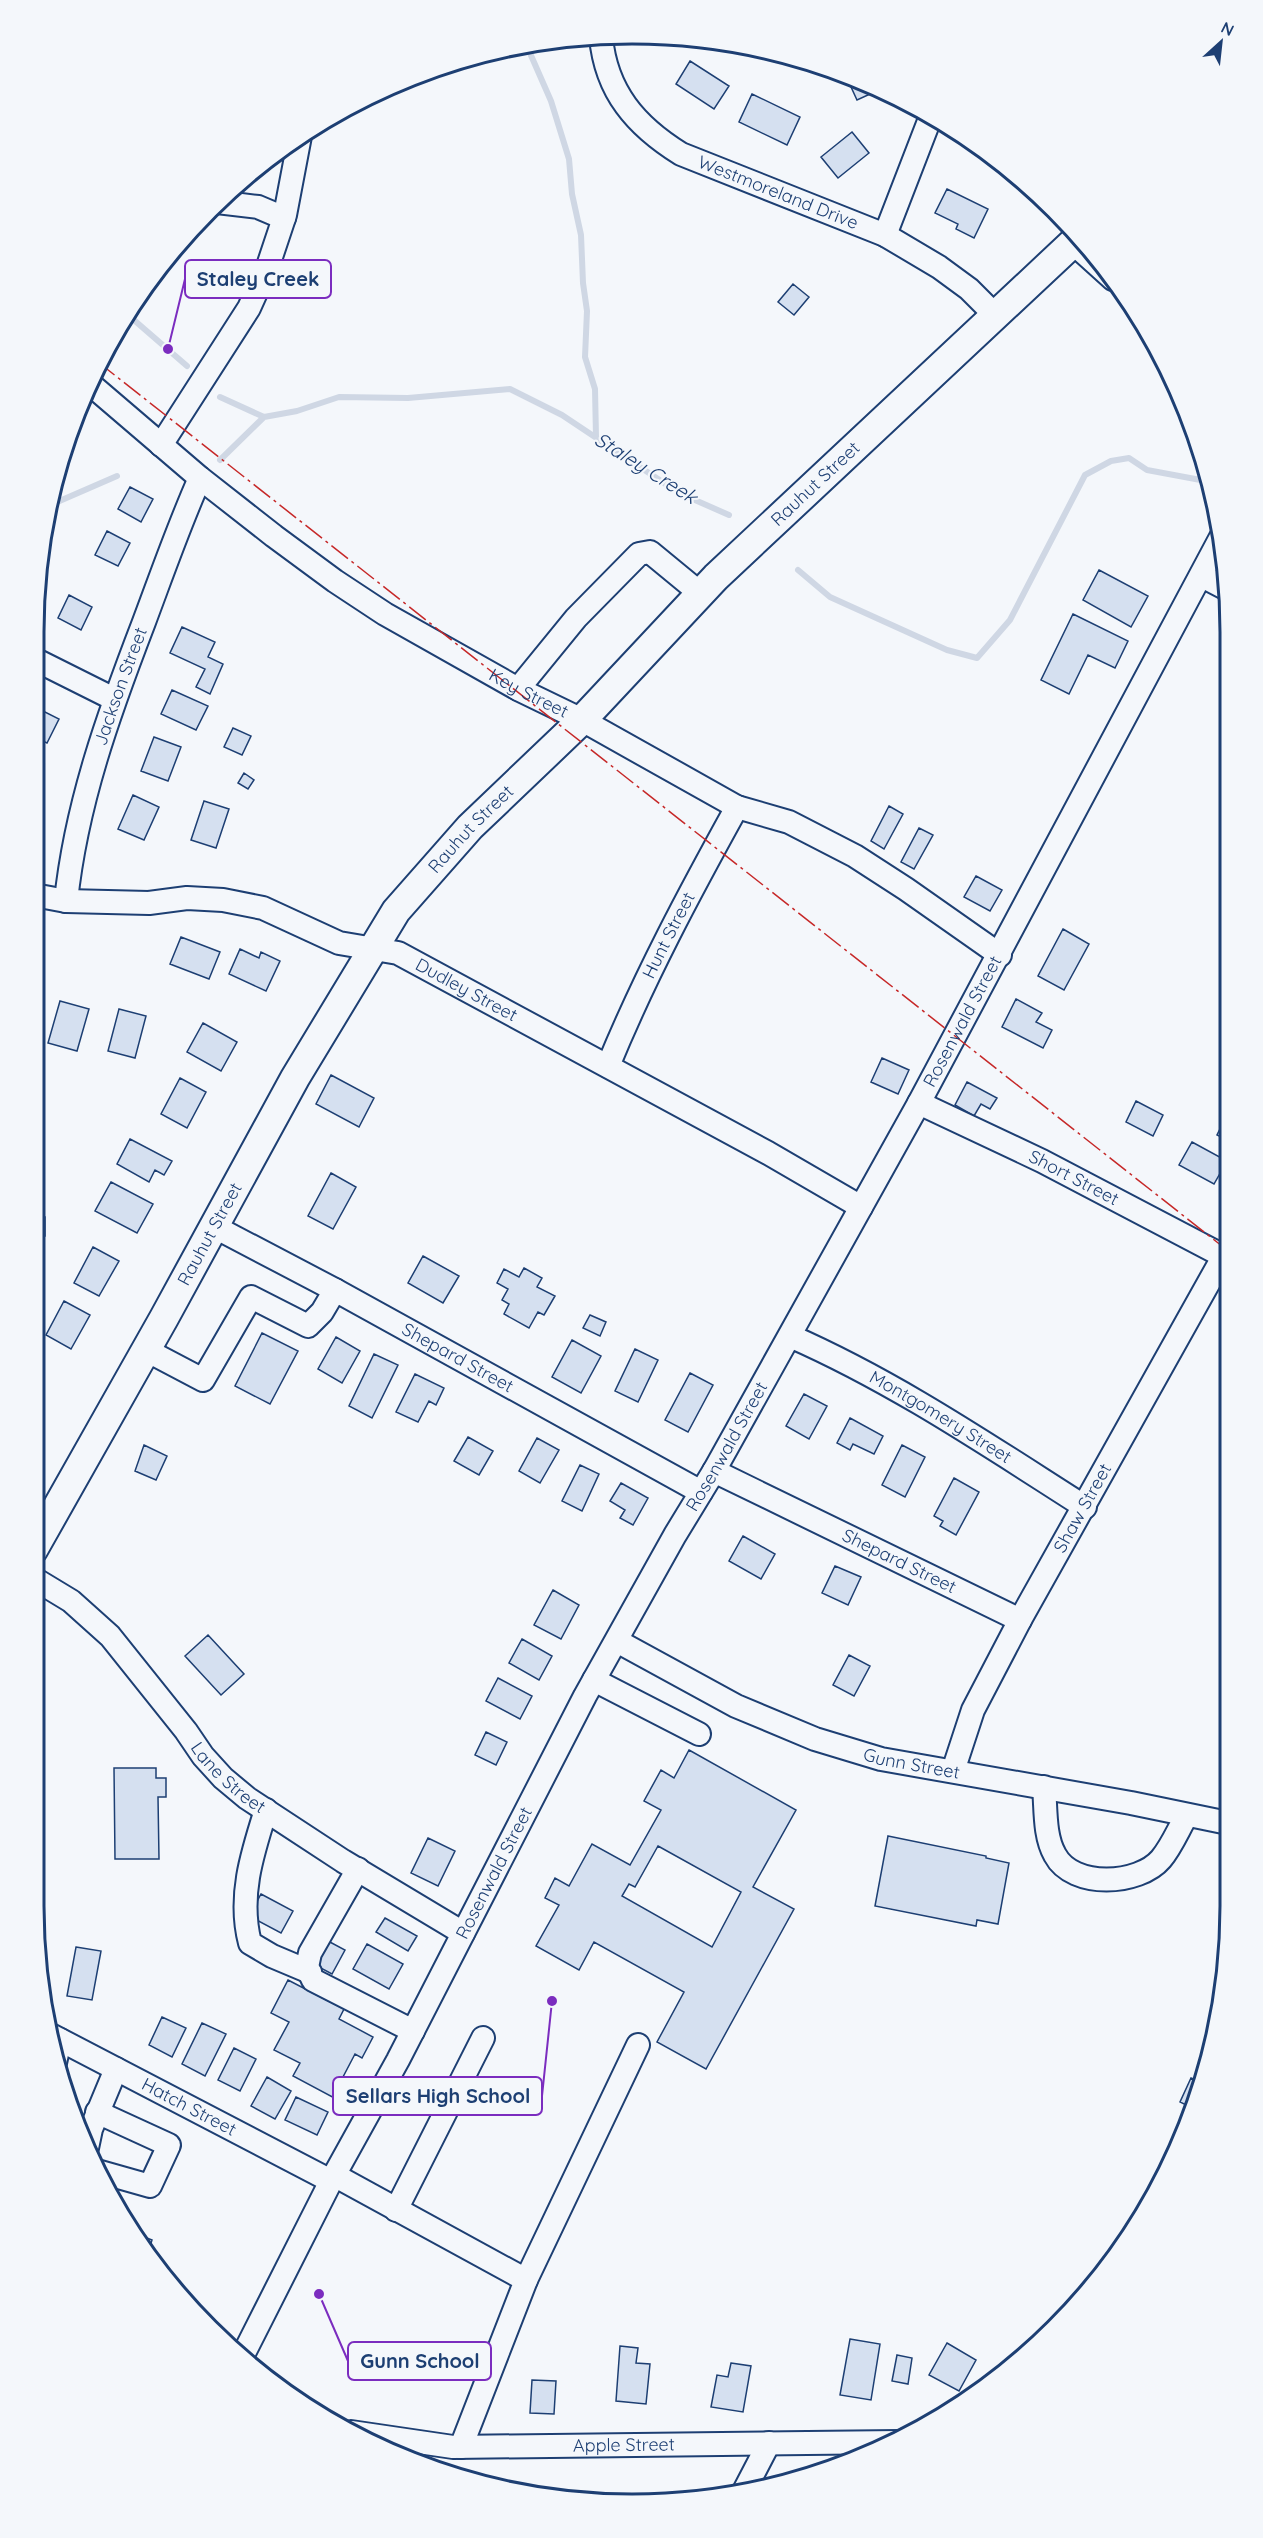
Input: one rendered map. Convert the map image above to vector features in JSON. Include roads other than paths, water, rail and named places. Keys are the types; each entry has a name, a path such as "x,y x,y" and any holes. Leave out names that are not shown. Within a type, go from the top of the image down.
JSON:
{"main road":[{"name":"Rauhut Street","path":"44,1531 295,1078 396,910 446,853 582,720 701,594 1073,243"}],"street":[{"name":"Westmoreland Drive","path":"602,45 603,56 619,96 633,116 657,139 681,154 885,235 962,284 995,315"},
{"path":"885,235 928,123"},
{"path":"161,445 249,308 268,266 284,218 298,148"},
{"path":"229,203 258,207 284,218"},
{"name":"Key Street","path":"96,389 200,478 335,581 385,614 518,689 582,720 737,807 789,822 855,856 1000,955"},
{"name":"Jackson Street","path":"66,901 70,856 88,782 114,699 200,478"},
{"path":"518,689 576,618 639,554 650,552 701,594"},
{"name":"Rosenwald Street","path":"245,2350 332,2178 413,2031 594,1680 714,1471 919,1103 1214,552"},
{"path":"1202,576 1217,584"},
{"path":"44,664 114,699"},
{"name":"Hunt Street","path":"608,1066 636,1000 680,910 737,807"},
{"name":"Dudley Street","path":"44,897 66,901 149,903 187,898 223,900 262,908 339,943 398,953 768,1153 861,1207"},
{"name":"Short Street","path":"919,1103 1042,1161 1220,1252"},
{"name":"Shepard Street","path":"213,1226 335,1290 701,1492"},
{"name":"Shaw Street","path":"953,1771 973,1710 1020,1620 1220,1266"},
{"path":"146,1350 203,1380 251,1297 308,1326 322,1312 335,1290"},
{"name":"Montgomery Street","path":"790,1336 836,1357 941,1415 1085,1507"},
{"name":"Shepard Street","path":"714,1471 1020,1620"},
{"name":"Lane Street","path":"44,1585 71,1601 94,1620 139,1670 186,1731 202,1756 223,1778 266,1810 464,1933"},
{"name":"Gunn Street","path":"617,1641 736,1706 806,1736 881,1759 1044,1787 1220,1821"},
{"path":"594,1680 699,1734"},
{"path":"1044,1787 1049,1842 1063,1867 1082,1878 1125,1877 1151,1868 1162,1858 1187,1815"},
{"path":"266,1810 248,1873 245,1898 250,1943 272,1956 310,1972"},
{"path":"358,1869 310,1953 307,1966 313,1980 413,2031"},
{"path":"396,2210 483,2038"},
{"name":"Hatch Street","path":"59,2039 396,2210 526,2280"},
{"path":"461,2447 526,2280 638,2045"},
{"path":"90,2137 97,2112 116,2069"},
{"path":"97,2112 169,2145 150,2187 107,2173"},
{"name":"Apple Street","path":"376,2436 461,2447 874,2442"},
{"path":"749,2482 770,2443"}],"waterway":[{"path":"530,53 551,101 569,159 572,194 581,235 587,311 585,357 595,389 596,437"},
{"name":"Staley Creek","path":"133,320 187,366"},
{"name":"Staley Creek","path":"220,397 264,417 297,411 339,397 408,398 510,389 562,415 679,493 729,515"},
{"path":"220,460 264,417"},
{"name":"Staley Creek","path":"798,570 830,597 947,650 977,658 1010,620 1085,475 1111,461 1129,458 1147,470 1199,480"},
{"path":"59,501 117,476"}],"place":[{"name":"Staley Creek","path":"168,349"},
{"name":"Sellars High School","path":"552,2001"},
{"name":"Gunn School","path":"319,2294"}]}
